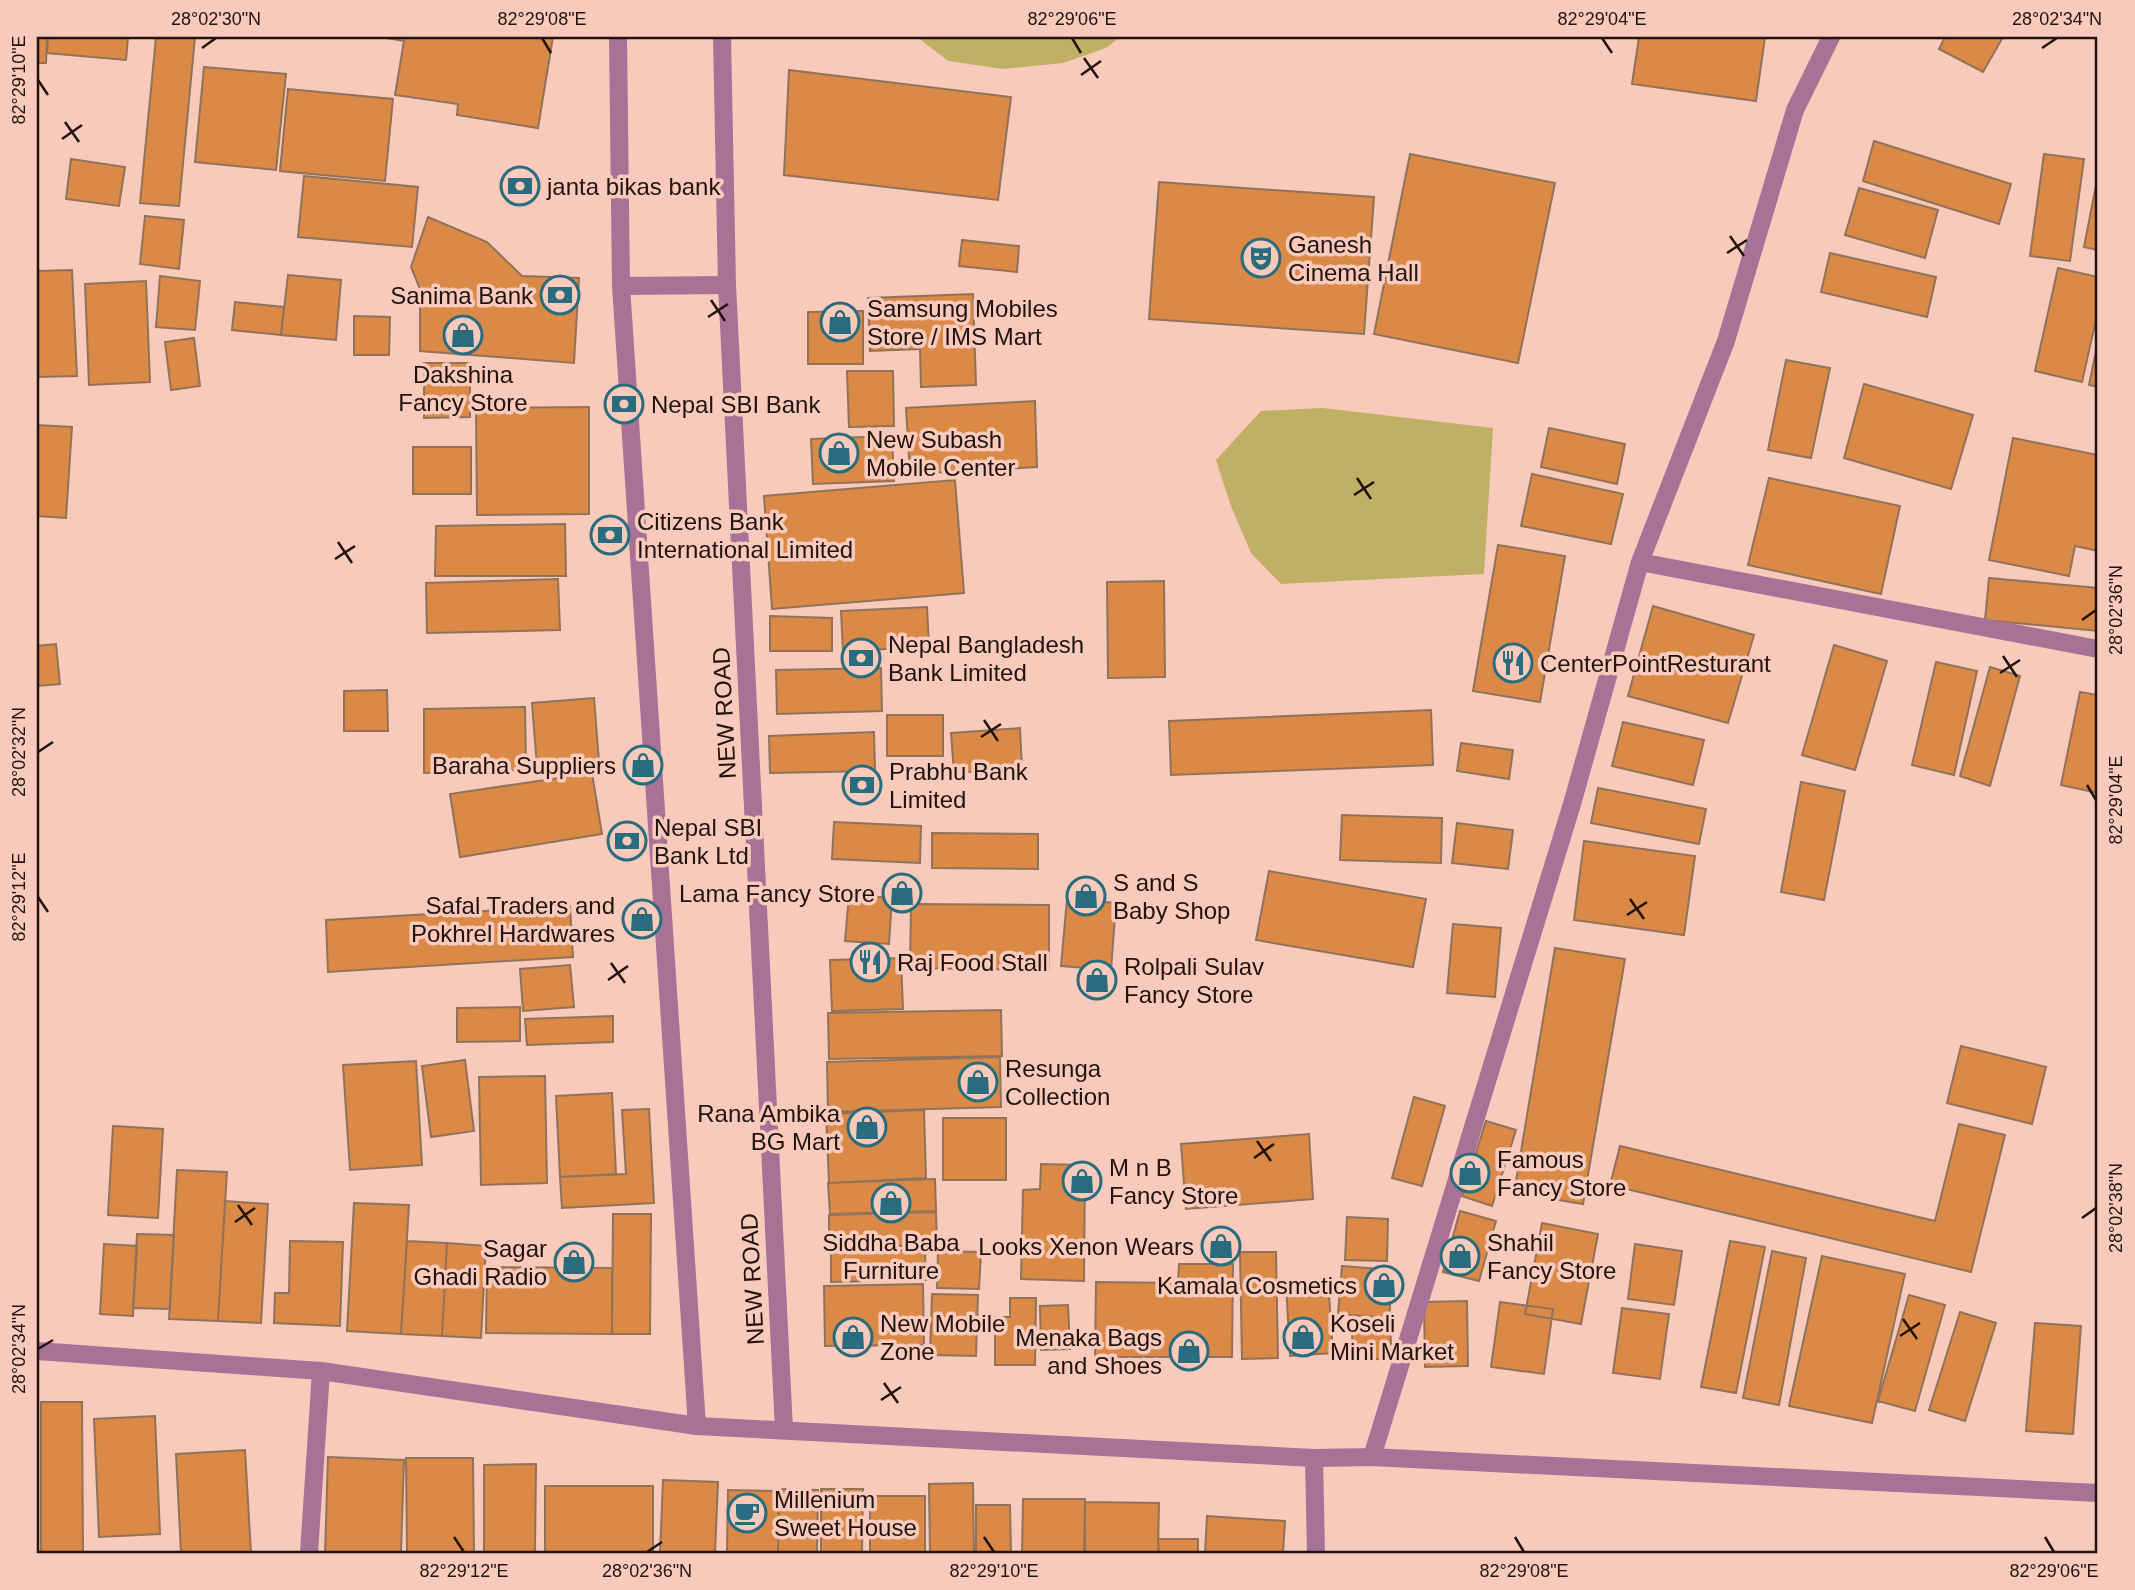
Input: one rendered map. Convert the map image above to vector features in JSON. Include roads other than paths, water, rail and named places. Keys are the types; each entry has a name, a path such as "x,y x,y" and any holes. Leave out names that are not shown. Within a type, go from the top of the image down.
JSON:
{"street":[{"path":"618,37 621,286 696,1426"},
{"name":"NEW ROAD","path":"722,37 727,285 785,1429"},
{"path":"1372,1457 1572,804 1640,562 1726,341 1795,110 1830,37"},
{"path":"621,286 727,285"},
{"path":"1640,562 2098,649"},
{"path":"37,1351 321,1371 696,1426 1314,1458 1372,1457 2098,1493"},
{"path":"309,1553 321,1371"},
{"path":"1314,1458 1316,1553"}],"place":[{"name":"janta bikas bank","path":"520,186"},
{"name":"Ganesh Cinema Hall","path":"1261,258"},
{"name":"Sanima Bank","path":"560,295"},
{"name":"Samsung Mobiles Store / IMS Mart","path":"840,322"},
{"name":"Dakshina Fancy Store","path":"463,335"},
{"name":"Nepal SBI Bank","path":"624,404"},
{"name":"New Subash Mobile Center","path":"839,453"},
{"name":"Citizens Bank International Limited","path":"610,535"},
{"name":"Nepal Bangladesh Bank Limited","path":"861,658"},
{"name":"CenterPointResturant","path":"1513,663"},
{"name":"Baraha Suppliers","path":"643,765"},
{"name":"Prabhu Bank Limited","path":"862,785"},
{"name":"Nepal SBI Bank Ltd","path":"627,841"},
{"name":"Lama Fancy Store","path":"902,893"},
{"name":"S and S Baby Shop","path":"1086,896"},
{"name":"Safal Traders and Pokhrel Hardwares","path":"642,919"},
{"name":"Raj Food Stall","path":"870,962"},
{"name":"Rolpali Sulav Fancy Store","path":"1097,980"},
{"name":"Resunga Collection","path":"978,1082"},
{"name":"Rana Ambika BG Mart","path":"867,1127"},
{"name":"Famous Fancy Store","path":"1470,1173"},
{"name":"M n B Fancy Store","path":"1082,1181"},
{"name":"Siddha Baba Furniture","path":"891,1203"},
{"name":"Looks Xenon Wears","path":"1221,1246"},
{"name":"Shahil Fancy Store","path":"1460,1256"},
{"name":"Sagar Ghadi Radio","path":"574,1262"},
{"name":"Kamala Cosmetics","path":"1384,1285"},
{"name":"New Mobile Zone","path":"853,1337"},
{"name":"Koseli Mini Market","path":"1303,1337"},
{"name":"Menaka Bags and Shoes","path":"1189,1351"},
{"name":"Millenium Sweet House","path":"747,1513"}]}
